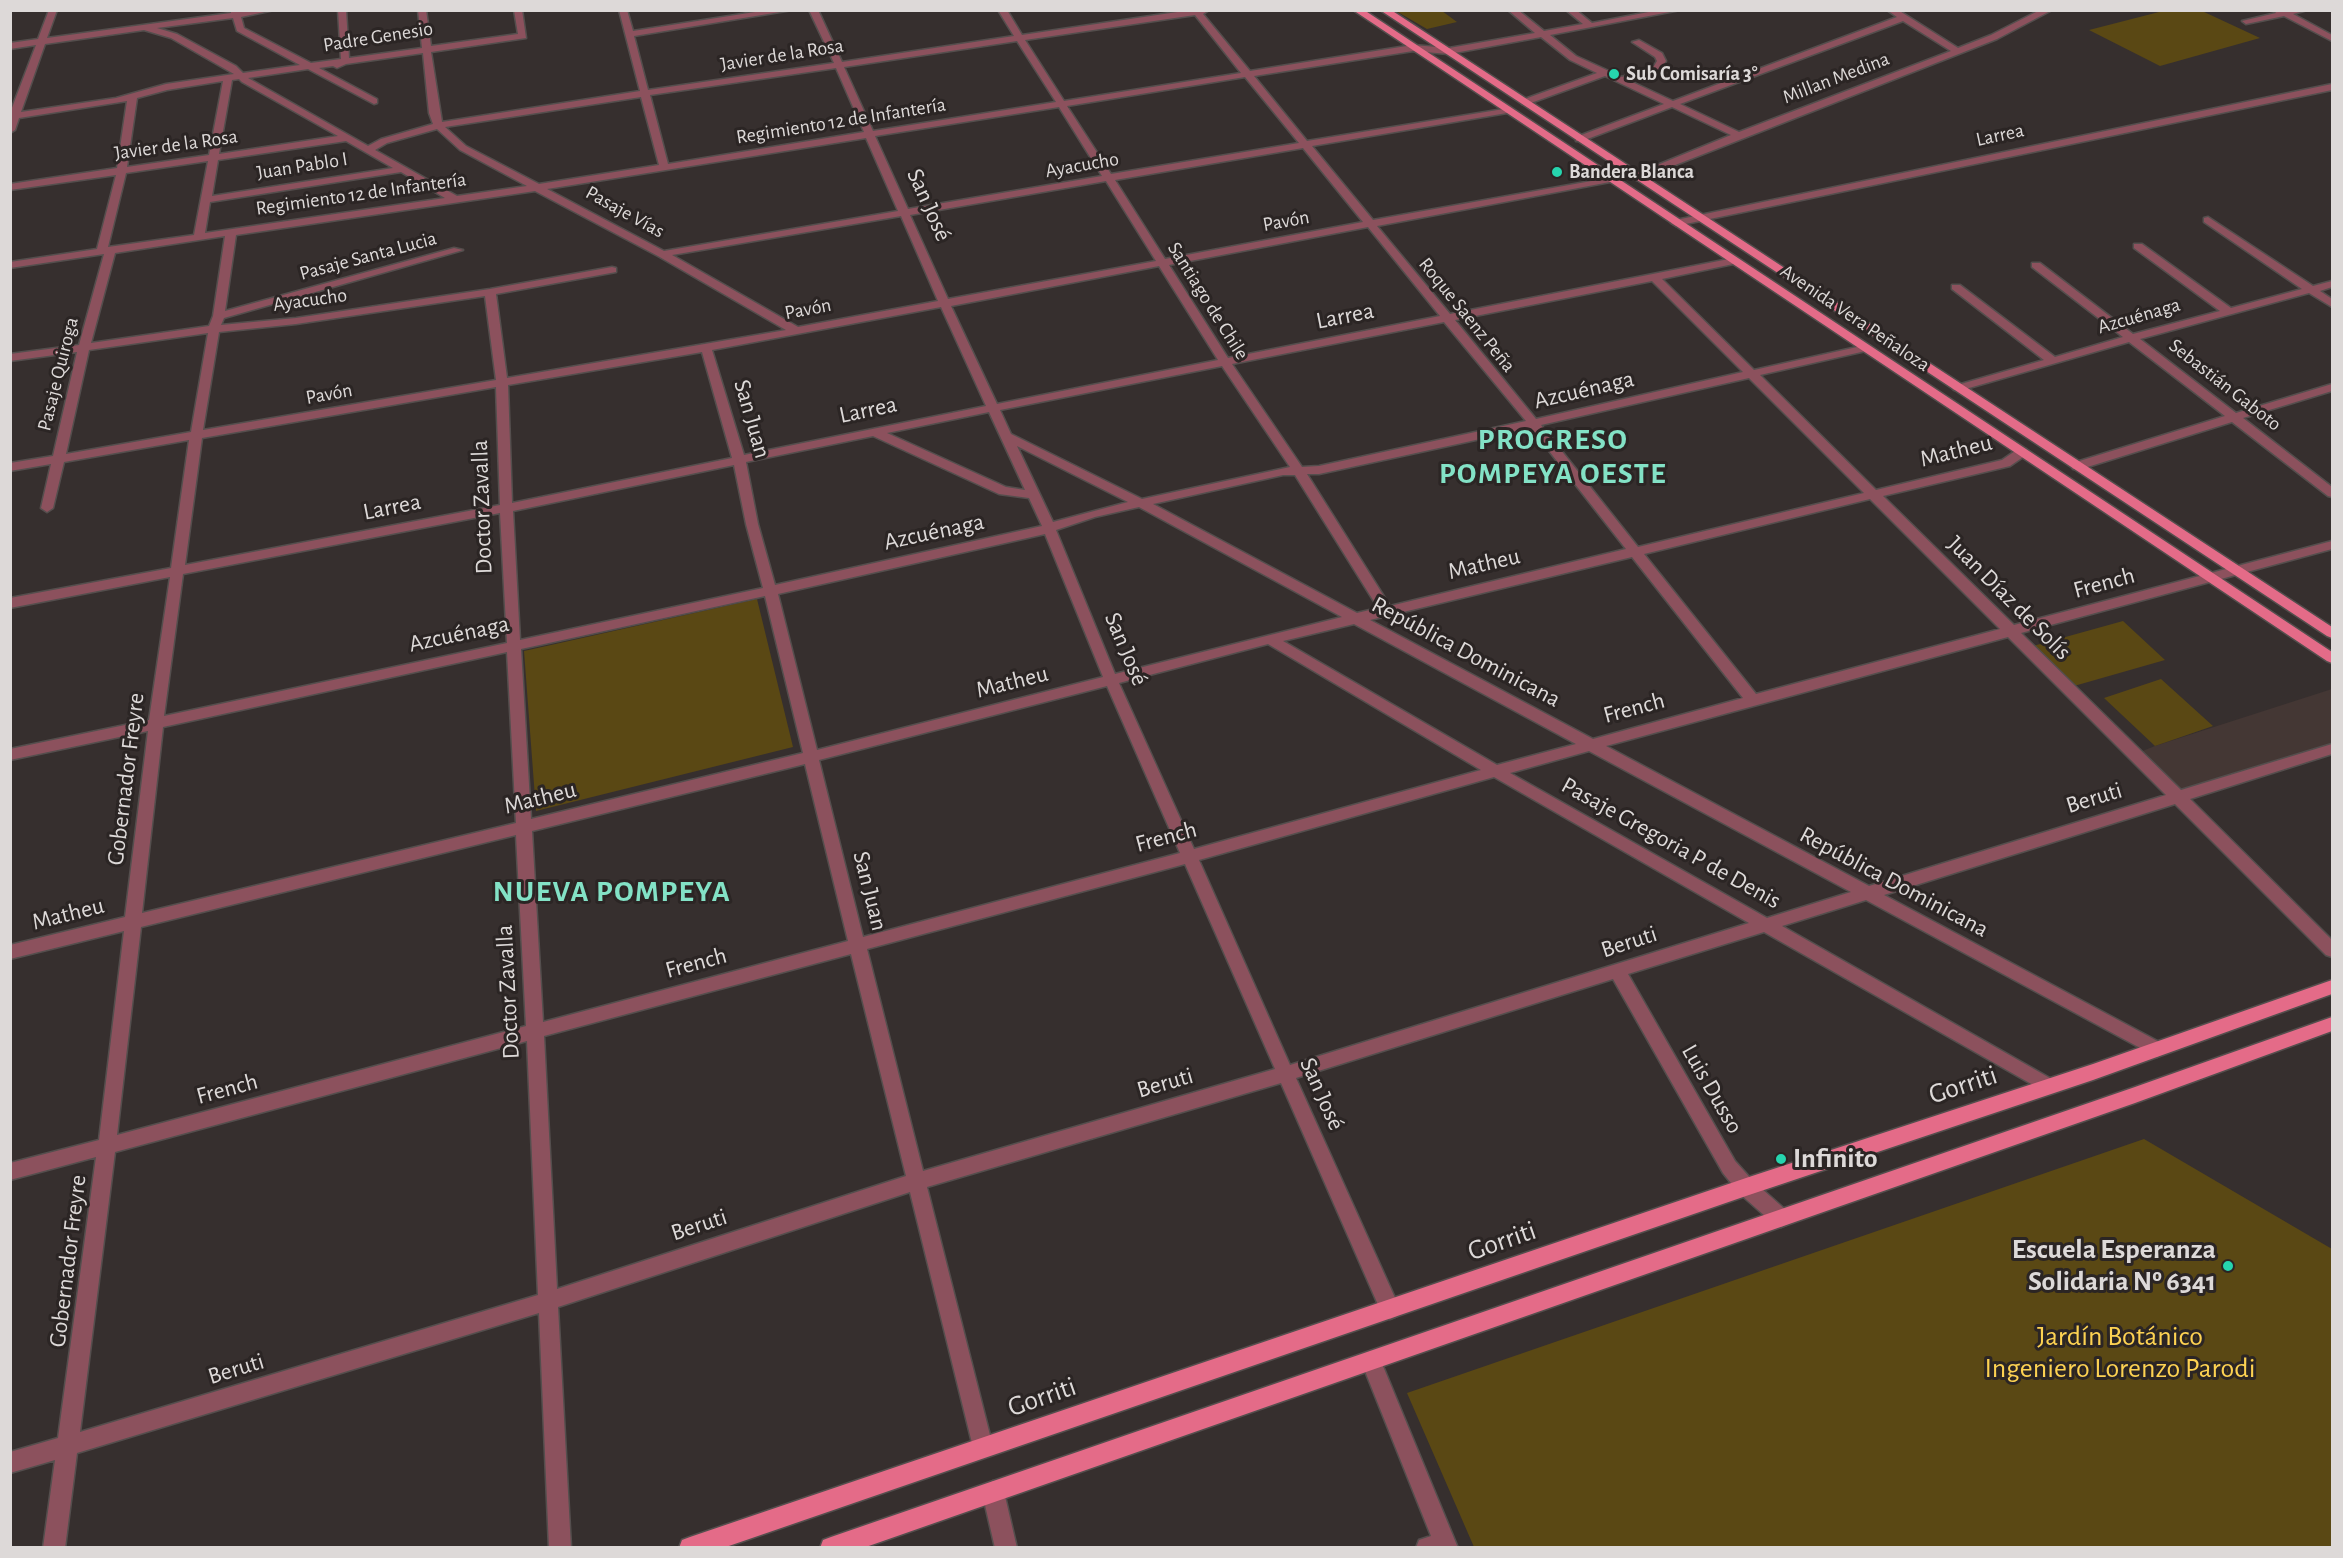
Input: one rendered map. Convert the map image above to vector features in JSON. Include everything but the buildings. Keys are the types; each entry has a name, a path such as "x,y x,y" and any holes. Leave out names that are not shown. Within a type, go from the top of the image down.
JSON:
{"main road":[{"name":"Avenida Vera Peñaloza","path":"1357,10 2332,658"},
{"name":"Avenida Vera Peñaloza","path":"1384,10 2332,633"},
{"name":"Gorriti","path":"690,1548 1746,1187 2049,1086 2332,987"},
{"path":"831,1548 2332,1024"}],"street":[{"path":"10,130 13,115 53,10"},
{"path":"10,46 235,13 270,10"},
{"path":"328,76 334,66 345,61 342,10"},
{"path":"422,10 434,113 438,125"},
{"name":"Padre Genesio","path":"239,75 523,36 518,10"},
{"path":"623,10 664,167"},
{"path":"706,10 710,22"},
{"path":"628,34 788,10"},
{"name":"San José","path":"813,10 906,213 944,303 1049,528 1111,680 1390,1309"},
{"name":"Santiago de Chile","path":"1002,10 1257,412 1298,470 1386,610"},
{"path":"1512,10 1540,35 1573,58 1739,135"},
{"path":"1570,10 1591,26"},
{"name":"Regimiento 12 de Infantería","path":"10,265 539,187 1413,48 1449,51 1676,10"},
{"path":"1891,10 1956,50"},
{"path":"2026,10 2036,17"},
{"name":"Millan Medina","path":"1637,177 1739,135 1994,37 2048,10"},
{"path":"2246,21 2281,12 2303,10"},
{"path":"182,11 187,21"},
{"name":"Javier de la Rosa","path":"369,149 384,141 456,121 645,95 1199,11"},
{"name":"Roque Saenz Peña","path":"1199,11 1247,74 1534,424 1753,700"},
{"path":"2281,12 2332,38"},
{"path":"235,13 240,29 374,101"},
{"path":"1579,139 1903,18"},
{"path":"174,36 187,21"},
{"path":"143,27 174,36 233,68 239,75 455,199"},
{"path":"1624,80 1657,68 1662,61 1659,54 1636,42"},
{"path":"1525,102 1605,73"},
{"path":"13,115 132,98 166,87 239,75"},
{"path":"199,237 228,78"},
{"name":"Larrea","path":"1676,223 2332,87"},
{"path":"2316,91 2332,98"},
{"name":"Pasaje Quiroga","path":"47,508 106,251 122,171 132,98"},
{"name":"Ayacucho","path":"662,254 1507,110"},
{"name":"Pasaje Vías","path":"438,125 463,147 662,254 796,331"},
{"name":"Javier de la Rosa","path":"10,187 347,138"},
{"name":"Juan Pablo I","path":"206,200 404,169"},
{"name":"Pavón","path":"10,467 706,348 1610,179"},
{"path":"2208,220 2332,304"},
{"name":"Gobernador Freyre","path":"54,1548 107,1146 156,723 196,436 231,232"},
{"path":"2138,246 2228,311"},
{"name":"Pasaje Santa Lucia","path":"217,322 458,250"},
{"name":"Larrea","path":"10,603 506,508 992,408 1734,261"},
{"name":"Sebastián Gaboto","path":"2036,265 2332,493"},
{"name":"Ayacucho","path":"10,358 84,347 217,322 296,321 612,270"},
{"name":"Juan Díaz de Solís","path":"1654,278 2332,950"},
{"name":"Azcuénaga","path":"1958,388 2228,311 2332,284"},
{"path":"1956,286 2053,361"},
{"name":"Doctor Zavalla","path":"490,291 502,383 506,508 560,1548"},
{"name":"San Juan","path":"706,348 739,460 752,524 983,1447"},
{"name":"Azcuénaga","path":"10,755 1028,535 1064,521 1140,502 1283,471 1319,470 1534,424 1866,348"},
{"path":"2077,466 2330,390"},
{"path":"874,432 1003,491 1033,495"},
{"name":"República Dominicana","path":"1005,436 1140,502 2157,1049"},
{"name":"Matheu","path":"10,951 811,757 1386,610 2006,463 2022,452"},
{"name":"French","path":"10,1172 1190,856 1753,700 2332,545"},
{"name":"Pasaje Gregoria P de Denis","path":"1270,639 1495,771 2049,1086"},
{"name":"Beruti","path":"10,1462 548,1301 917,1182 1285,1074 2332,749"},
{"name":"Luis Dusso","path":"1618,972 1729,1167 1746,1187 1781,1218"},
{"path":"1371,1361 1440,1545"},
{"path":"993,1492 1006,1548"}],"shaded area":[{"path":"2332,689 2332,749 2180,798 2135,754 2155,746"}],"green space":[{"path":"1396,11 1442,11 1457,22 1427,29"},
{"path":"2163,11 2202,11 2260,38 2160,66 2089,30"},
{"path":"757,599 793,747 536,811 524,651"},
{"path":"2123,621 2165,660 2074,686 2033,646"},
{"path":"2161,679 2213,726 2155,746 2104,698"},
{"name":"Jardín Botánico Ingeniero Lorenzo Parodi","path":"2144,1139 2332,1249 2332,1547 1474,1547 1407,1393"}],"place":[{"name":"Sub Comisaría 3°","path":"1614,74"},
{"name":"Bandera Blanca","path":"1557,172"},
{"name":"Infinito","path":"1781,1159"},
{"name":"Escuela Esperanza Solidaria Nº 6341","path":"2228,1266"}],"district":[{"name":"PROGRESO POMPEYA OESTE","path":"1553,457"},
{"name":"NUEVA POMPEYA","path":"612,892"}]}
